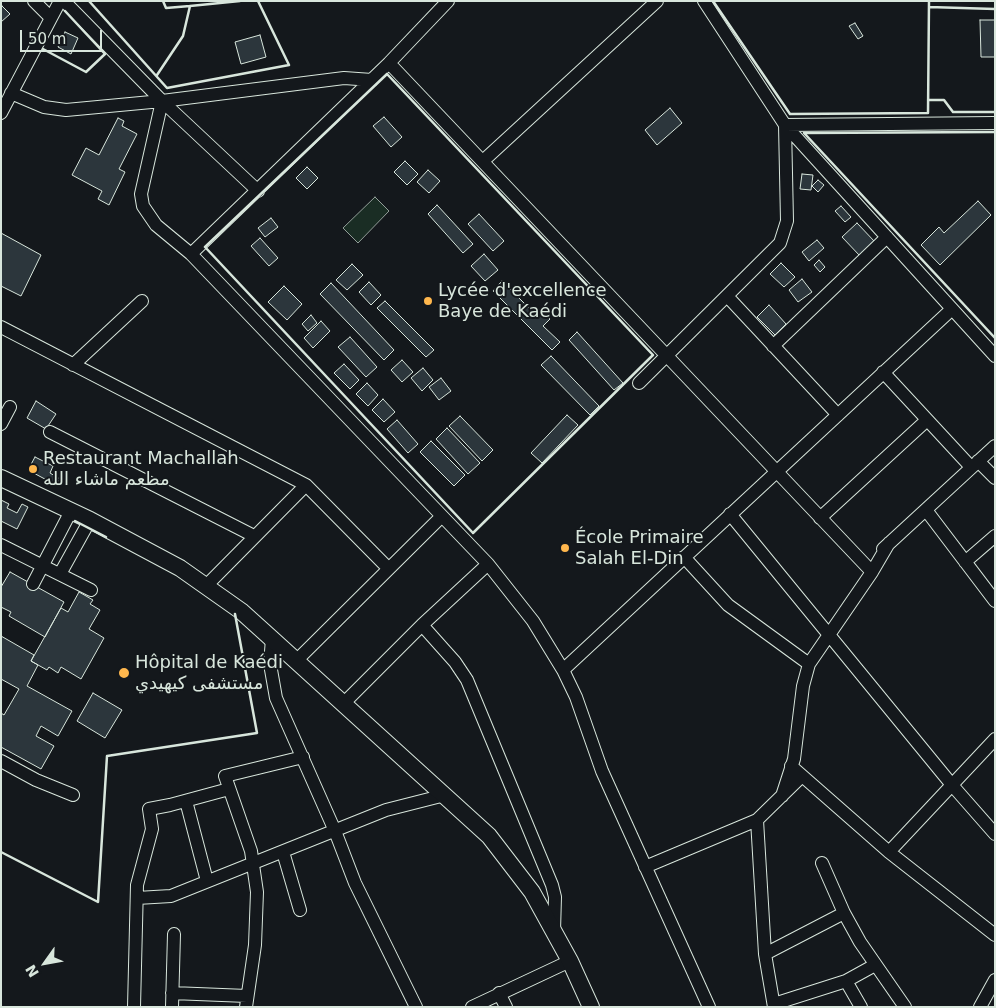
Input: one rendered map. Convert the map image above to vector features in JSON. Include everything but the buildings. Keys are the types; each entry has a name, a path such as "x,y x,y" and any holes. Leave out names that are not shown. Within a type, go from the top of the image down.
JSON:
{"main road":[{"path":"1,478 90,520 180,568 240,611 272,639 489,836 520,874 554,931 591,1007"}],"street":[{"path":"34,1 50,17"},
{"path":"2,110 50,17 62,1 162,101 258,191"},
{"path":"191,254 372,80 448,1"},
{"path":"483,162 657,1"},
{"path":"704,1 785,125 995,356"},
{"path":"389,63 868,569"},
{"path":"11,93 56,110 162,101 344,78 372,80"},
{"path":"162,101 141,194 143,206 156,225 191,254 488,564 533,621 563,670 576,697 602,771 709,1007"},
{"path":"785,125 995,123"},
{"path":"639,383 780,243 785,234 787,221 785,125"},
{"path":"773,346 887,237"},
{"path":"726,296 838,414"},
{"path":"73,365 142,301"},
{"path":"563,670 952,310"},
{"path":"1,327 306,485 388,568"},
{"path":"883,372 927,420 975,464 995,478"},
{"path":"1,424 10,407"},
{"path":"820,518 927,420"},
{"path":"50,432 254,536"},
{"path":"782,796 798,735 802,686 809,664 868,569 889,543 995,446"},
{"path":"206,586 306,485"},
{"path":"926,510 995,601"},
{"path":"33,584 71,511"},
{"path":"730,514 952,785 995,834"},
{"path":"296,661 442,516"},
{"path":"60,574 90,520"},
{"path":"965,562 995,536"},
{"path":"1,545 43,564 91,590"},
{"path":"684,557 728,605 809,664"},
{"path":"343,704 422,625 488,564"},
{"path":"422,625 455,662 467,680 552,885 555,897 554,931"},
{"path":"272,639 270,664 276,698 336,832 355,883 416,1007"},
{"path":"889,852 995,739"},
{"path":"172,993 247,1002 255,945 257,892 251,851 225,776 303,757"},
{"path":"1,761 36,780 73,795"},
{"path":"791,766 889,852 995,935"},
{"path":"645,867 757,820 802,776"},
{"path":"134,1007 137,898 143,860 152,829 149,809 229,789"},
{"path":"137,898 171,896 336,832 386,810 445,795"},
{"path":"186,801 207,881"},
{"path":"757,820 765,954 774,1005 846,981 875,965"},
{"path":"283,852 300,910"},
{"path":"822,863 844,913 875,965 905,1007"},
{"path":"765,954 844,913"},
{"path":"172,1007 174,934"},
{"path":"472,1007 570,961"},
{"path":"980,1007 995,980"},
{"path":"846,981 861,1007"},
{"path":"499,993 506,1007"}],"green space":[{"path":"375,197 389,211 358,243 343,228"}],"wall":[{"path":"89,1 167,88 289,65 258,1"},
{"path":"157,75 183,36 190,6 166,8 163,1"},
{"path":"190,6 240,1"},
{"path":"713,1 790,114 928,113 929,1"},
{"path":"929,7 995,9"},
{"path":"43,49 86,72 105,54 65,11"},
{"path":"387,74 653,355 473,533 205,247 387,74"},
{"path":"928,100 944,100 953,112 995,112"},
{"path":"995,132 804,133 995,338"},
{"path":"75,521 106,537"},
{"path":"1,852 98,902 107,756 257,733 235,614"}],"place":[{"name":"Lycée d'excellence Baye de Kaédi","path":"428,301"},
{"name":"Restaurant Machallah مطعم ماشاء الله","path":"33,469"},
{"name":"École Primaire Salah El-Din","path":"565,548"},
{"name":"Hôpital de Kaédi مستشفى كيهيدي","path":"124,673"}]}
